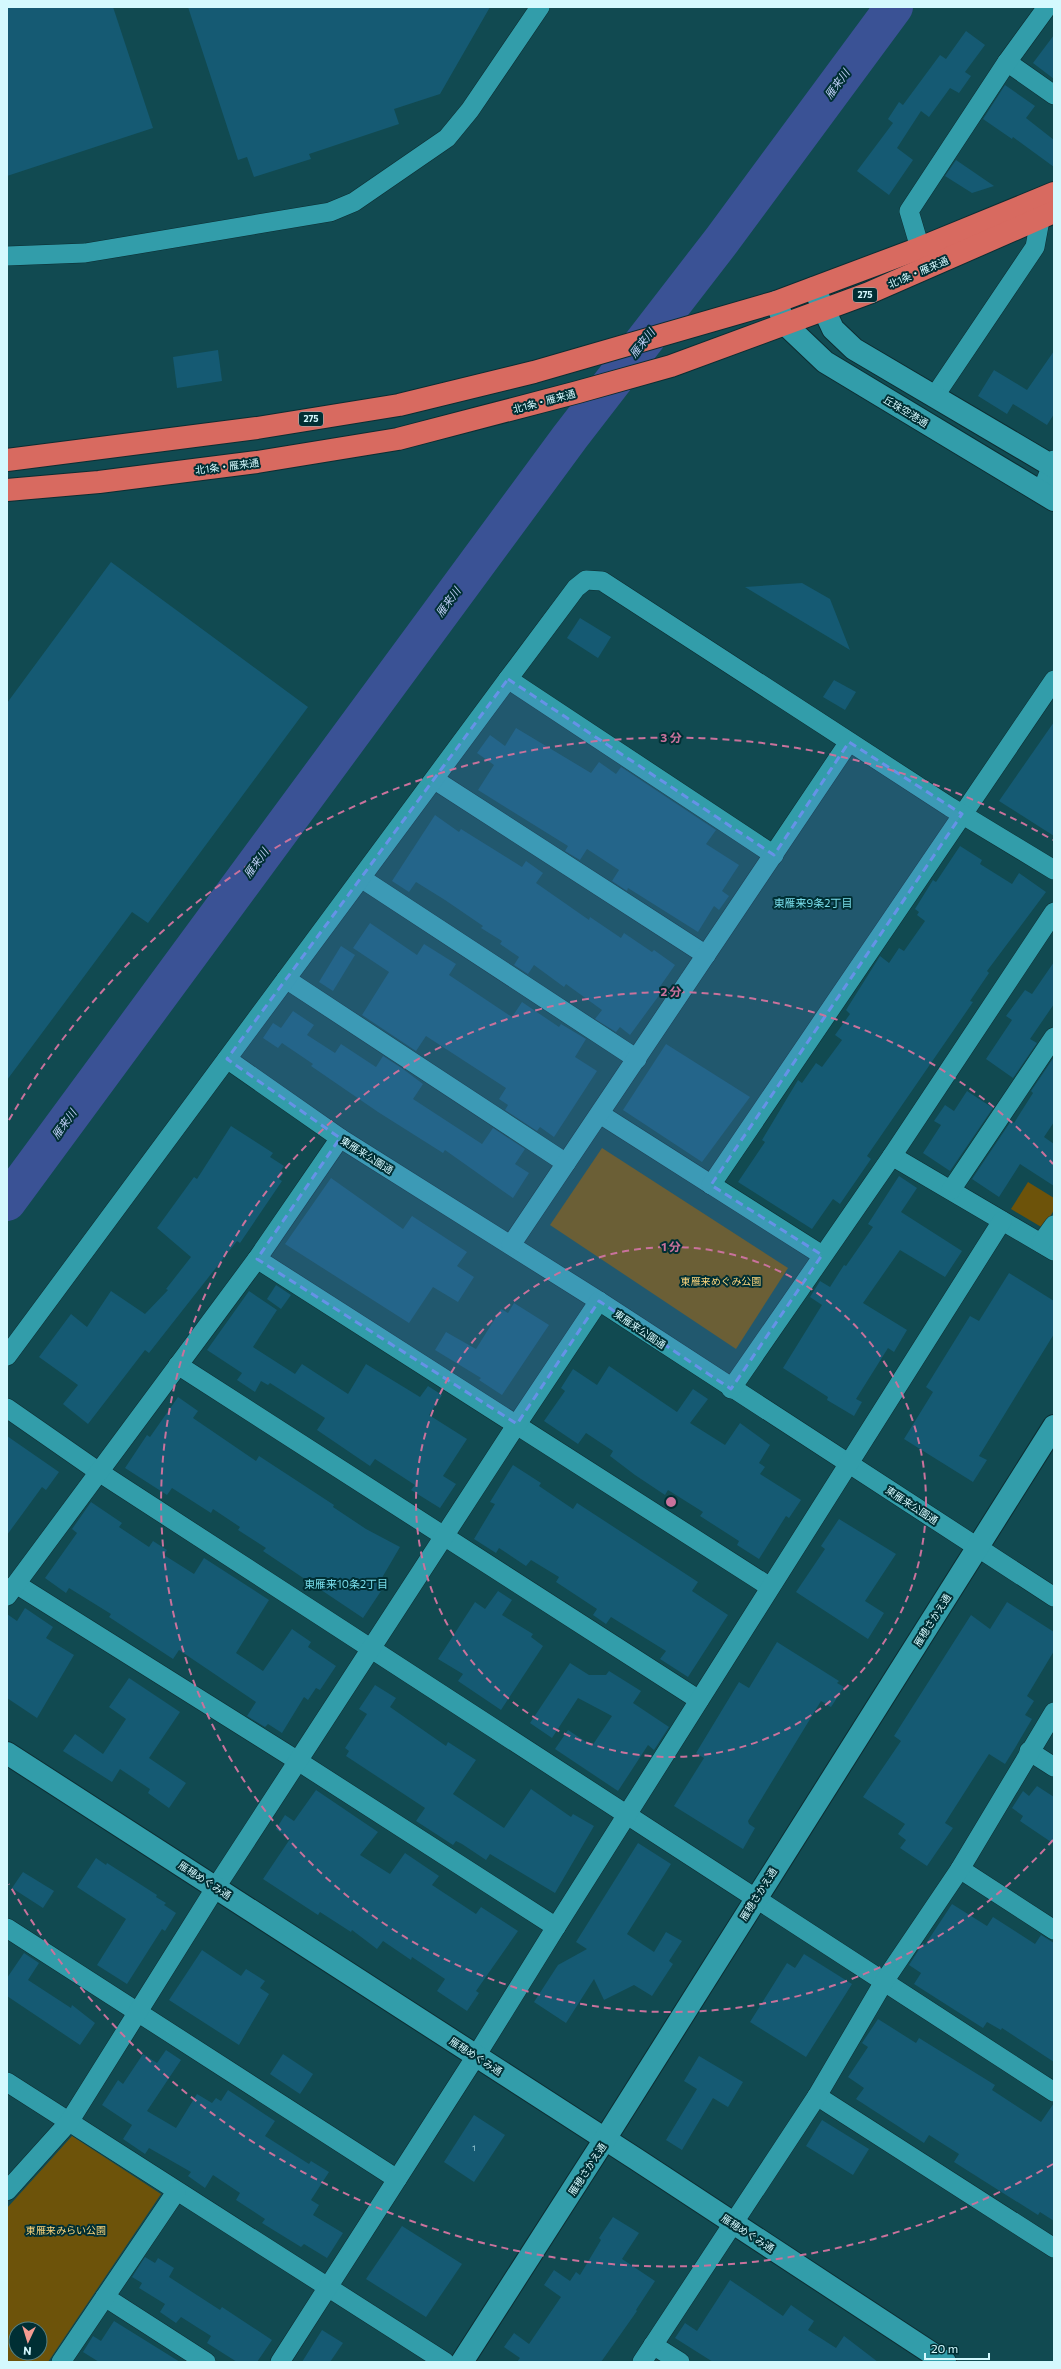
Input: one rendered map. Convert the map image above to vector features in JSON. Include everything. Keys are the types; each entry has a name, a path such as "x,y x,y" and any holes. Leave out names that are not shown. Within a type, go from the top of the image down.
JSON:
{"highway":[{"name":"275","path":"7,460 249,429 399,405 609,351 776,302 920,248 1054,193"},
{"name":"北1条・雁来通","path":"7,490 99,482 257,462 398,439 578,392 671,366 824,310 869,293 1047,216"}],"street":[{"path":"7,256 86,253 330,212 354,202 447,138 470,110 540,7"},
{"path":"920,248 909,211 1007,62 1047,7"},
{"path":"1007,62 1054,95"},
{"path":"934,397 1035,247 1047,216"},
{"path":"814,288 833,329 854,349 934,397 1053,464 1048,496"},
{"name":"丘珠空港通","path":"776,302 785,324 825,362 1048,496"},
{"path":"7,1356 435,780 508,679 576,588 586,580 592,579 602,581 849,742 962,814 1054,870"},
{"path":"508,679 774,856"},
{"path":"711,1185 1054,680"},
{"path":"511,1245 774,856 849,742"},
{"path":"435,780 706,955"},
{"path":"361,878 637,1059"},
{"path":"732,1389 822,1255 892,1156 1054,912"},
{"path":"286,979 566,1163"},
{"path":"951,1190 1054,1037"},
{"name":"東雁来公園通","path":"227,1059 340,1138 511,1245 1054,1597"},
{"path":"600,1114 822,1255"},
{"path":"340,1138 257,1259 12,1590 298,1761 556,1927"},
{"path":"892,1156 1048,1247 1054,1225"},
{"path":"280,2362 476,2056 770,1586 1002,1221"},
{"path":"257,1259 770,1586"},
{"path":"7,2191 69,2122 216,1887 517,1424 599,1302"},
{"path":"178,1365 699,1700"},
{"path":"7,1408 99,1472 628,1814 755,1899 885,1980 1054,2092"},
{"name":"雁穂さかえ通","path":"462,2362 606,2139 755,1899 1054,1426"},
{"path":"642,2362 817,2096 885,1980 960,1869 1054,1712"},
{"path":"1030,1751 1054,1767"},
{"name":"雁穂めぐみ通","path":"7,1753 606,2139 945,2362"},
{"path":"960,1869 1054,1930"},
{"path":"7,1928 397,2179"},
{"path":"7,2082 176,2192 445,2362"},
{"path":"817,2096 1054,2248"},
{"path":"61,2362 176,2192"},
{"path":"105,2296 206,2362"},
{"path":"653,2345 680,2362"}],"highlighted area":[{"path":"508,679 774,855 849,742 962,814 711,1185 822,1255 731,1389 599,1301 517,1424 257,1259 340,1138 227,1059"}],"green space":[{"name":"東雁来めぐみ公園","path":"602,1148 788,1268 736,1349 550,1225"},
{"path":"1028,1182 1054,1198 1054,1210 1043,1228 1011,1209"},
{"name":"東雁来みらい公園","path":"72,2136 161,2194 48,2362 7,2362 7,2208"}],"building":[{"path":"7,7 113,7 153,128 7,176"},
{"path":"188,7 490,7 440,94 394,109 399,124 309,154 311,159 254,177 247,157 238,160"},
{"path":"966,31 985,45 965,72 971,76 959,93 950,88 929,117 921,111 897,148 913,160 889,195 857,171 893,123 888,119 899,102 903,105 940,55 946,59"},
{"path":"1054,35 1054,79 1033,63"},
{"path":"1005,85 1035,106 1026,118 1054,140 1054,167 1013,137 1012,139 983,119"},
{"path":"956,160 994,186 972,193 945,176"},
{"path":"218,350 222,381 177,388 173,357"},
{"path":"1054,351 1054,414 1047,425 1013,404 1007,414 978,396 994,370 1027,390"},
{"path":"111,562 308,707 148,923 132,912 7,1080 7,703"},
{"path":"802,583 830,599 850,650 745,587"},
{"path":"580,618 611,637 598,658 567,638"},
{"path":"834,680 856,692 845,710 823,697"},
{"path":"1054,722 1054,836 999,801"},
{"path":"516,728 591,773 599,762 616,774 621,767 716,830 706,844 739,865 722,891 729,896 719,910 714,906 698,932 628,888 627,891 612,881 619,870 587,849 580,860 565,851 568,846 478,790 494,765 477,753 490,735 505,746"},
{"path":"435,815 459,832 461,829 522,867 526,861 543,873 536,883 589,920 590,917 621,938 624,933 652,952 654,950 675,965 659,988 663,990 630,1035 620,1027 616,1032 595,1019 602,1010 566,984 564,987 534,965 528,974 514,965 519,957 500,944 502,941 481,928 483,926 445,900 416,882 409,892 392,881"},
{"path":"960,846 982,860 980,864 1012,884 1019,873 1046,892 987,971 989,973 970,1001 973,1002 867,1156 871,1159 840,1204 833,1199 812,1229 738,1182 765,1142 762,1140 798,1080 802,1083 816,1063 822,1067 842,1040 835,1035 850,1014 846,1010 880,956 889,963 899,948 904,951 925,921 917,915 919,912 915,909 933,880 936,882"},
{"path":"370,923 417,955 424,944 456,964 449,975 512,1017 522,1002 559,1027 561,1024 586,1039 575,1057 597,1071 554,1137 540,1127 537,1131 505,1110 508,1105 499,1099 506,1088 426,1036 416,1051 362,1015 389,972 353,948"},
{"path":"341,946 355,955 333,991 319,982"},
{"path":"1054,962 1054,1004 1030,1039 1037,1043 1013,1078 986,1059 1012,1020 1006,1016 1025,990 1032,994"},
{"path":"293,1011 314,1025 307,1035 335,1053 341,1044 376,1067 383,1056 403,1069 423,1084 413,1099 482,1144 493,1128 525,1149 515,1164 529,1173 513,1198 445,1150 443,1153 378,1112 311,1066 313,1064 282,1043 278,1048 263,1038 273,1023 281,1028"},
{"path":"666,1044 750,1097 702,1162 623,1110"},
{"path":"1054,1057 1054,1122 1044,1137 1054,1144 1054,1186 1020,1164 999,1197 972,1179 1011,1121 1014,1123 1033,1093 1031,1091"},
{"path":"967,1091 993,1108 950,1171 923,1153 941,1125 934,1121 945,1105 954,1111"},
{"path":"231,1126 273,1153 270,1157 284,1166 280,1172 283,1174 279,1179 282,1181 240,1243 237,1241 149,1353 145,1350 88,1424 63,1404 78,1385 39,1357 71,1314 87,1327 111,1291 145,1314 168,1290 166,1289 191,1257 157,1228 194,1177 197,1179"},
{"path":"899,1176 917,1188 901,1212 962,1251 945,1277 900,1250 863,1303 907,1330 894,1352 888,1348 856,1399 862,1402 854,1416 827,1400 828,1397 783,1368 822,1305 810,1297 820,1281 830,1287 844,1265 846,1266 873,1227 868,1224"},
{"path":"331,1178 403,1229 412,1216 467,1252 457,1266 474,1277 458,1302 433,1287 409,1323 285,1244"},
{"path":"1009,1273 1054,1301 1054,1334 979,1456 987,1460 973,1482 904,1439 933,1392 926,1387 970,1316 979,1321"},
{"path":"276,1285 291,1295 281,1309 267,1299"},
{"path":"249,1291 277,1310 253,1347 295,1374 302,1364 348,1394 366,1364 420,1397 428,1386 442,1395 429,1415 467,1439 443,1476 456,1484 440,1508 411,1490 415,1485 375,1459 370,1466 317,1430 325,1418 270,1383 268,1385 261,1381 255,1392 237,1380 242,1373 207,1350"},
{"path":"514,1303 549,1325 502,1395 479,1380 481,1378 435,1350 446,1332 476,1349 501,1309 508,1313"},
{"path":"609,1366 677,1412 693,1389 708,1399 690,1423 725,1445 740,1423 770,1445 759,1463 765,1467 760,1474 801,1500 789,1518 786,1516 759,1559 737,1545 739,1541 700,1516 703,1512 668,1490 665,1495 635,1475 610,1456 613,1451 586,1433 578,1444 544,1421 565,1391 561,1388 573,1369 597,1385"},
{"path":"178,1397 198,1411 193,1418 256,1461 259,1456 334,1505 333,1507 366,1529 400,1547 376,1588 381,1591 363,1618 263,1551 266,1548 238,1530 240,1527 213,1509 211,1513 172,1488 167,1495 125,1468 147,1435 150,1437"},
{"path":"7,1436 59,1472 46,1490 42,1487 7,1535"},
{"path":"513,1465 541,1483 539,1486 573,1509 577,1503 698,1582 692,1591 728,1615 688,1677 660,1659 666,1651 611,1617 606,1624 593,1615 597,1609 556,1582 559,1577 531,1560 526,1566 499,1548 496,1553 474,1539 495,1504 490,1502"},
{"path":"91,1502 122,1523 119,1527 149,1547 153,1541 167,1550 164,1555 194,1574 204,1558 269,1600 236,1653 263,1671 292,1629 311,1642 308,1647 336,1666 320,1690 316,1688 308,1700 304,1697 282,1733 268,1724 265,1727 247,1716 256,1702 179,1650 173,1659 109,1617 111,1614 69,1588 66,1593 45,1578 77,1533 72,1529"},
{"path":"839,1519 896,1554 865,1601 884,1613 868,1639 796,1592 825,1549 821,1546"},
{"path":"498,1591 512,1600 502,1615 533,1634 531,1637 543,1646 501,1710 458,1681 463,1674 438,1659 475,1602 485,1609"},
{"path":"1007,1602 1054,1632 1054,1651 1027,1696 1034,1701 1025,1715 1032,1719 1015,1748 1005,1764 989,1754 945,1823 953,1828 927,1866 900,1848 906,1840 898,1834 905,1824 863,1797 901,1741 894,1736 971,1615 990,1629"},
{"path":"25,1608 53,1627 46,1638 74,1655 37,1718 7,1698 7,1614 17,1621"},
{"path":"777,1642 839,1681 837,1683 844,1687 831,1707 821,1701 748,1821 749,1824 755,1828 743,1849 674,1806 704,1758 696,1753 739,1682 749,1688"},
{"path":"570,1663 589,1675 606,1675 609,1671 641,1691 633,1703 669,1727 654,1750 648,1745 618,1791 555,1749 568,1730 592,1746 612,1716 578,1698 552,1738 530,1723"},
{"path":"129,1678 180,1712 149,1758 186,1783 169,1808 148,1793 150,1789 120,1769 112,1782 63,1751 75,1734 103,1754 126,1719 109,1707"},
{"path":"375,1685 396,1698 390,1707 446,1746 448,1742 476,1760 453,1794 504,1828 531,1789 571,1817 573,1814 594,1826 555,1893 490,1854 486,1860 456,1841 453,1845 416,1821 425,1808 346,1756 349,1751 345,1748 367,1714 359,1709"},
{"path":"1037,1786 1054,1797 1054,1844 1020,1821 1023,1816 1012,1808 1023,1791 1029,1796"},
{"path":"316,1790 378,1832 360,1855 390,1874 405,1853 439,1876 432,1885 476,1914 481,1907 518,1931 476,1991 479,1993 467,2011 437,1991 445,1979 412,1957 411,1960 383,1941 377,1949 352,1930 351,1932 320,1912 318,1915 263,1879 290,1839 276,1829 285,1815 294,1821"},
{"path":"638,1843 671,1864 627,1934 654,1952 666,1932 682,1941 669,1961 673,1964 652,1996 634,1985 604,2000 594,1979 566,2023 534,2002 558,1965 587,1949 576,1942"},
{"path":"96,1858 106,1865 107,1863 157,1895 156,1897 166,1903 164,1905 176,1913 165,1931 162,1929 127,1984 97,1965 126,1919 77,1887"},
{"path":"23,1872 54,1891 43,1908 12,1888"},
{"path":"952,1904 987,1926 993,1917 1035,1944 1041,1935 1054,1943 1054,2062 1002,2028 1001,2030 987,2022 983,2028 914,1984 921,1973 909,1965 923,1943 925,1945"},
{"path":"202,1950 241,1976 246,1969 265,1981 260,1988 269,1994 239,2045 169,2000"},
{"path":"24,1953 39,1963 28,1980 71,2008 72,2005 95,2023 80,2045 7,1996 7,1978"},
{"path":"804,1954 852,1984 806,2057 750,2022 787,1963 795,1968"},
{"path":"878,2019 916,2043 919,2038 995,2085 992,2090 1041,2122 1054,2103 1054,2221 1040,2212 1038,2215 954,2162 959,2154 929,2135 924,2143 856,2099 864,2088 848,2077 868,2047 862,2043"},
{"path":"166,2050 181,2060 147,2111 176,2128 197,2094 212,2103 216,2098 221,2101 228,2090 275,2121 265,2136 309,2164 311,2161 329,2172 311,2200 319,2205 313,2215 343,2233 327,2258 304,2244 301,2247 262,2223 265,2219 236,2200 240,2193 213,2175 205,2188 188,2176 191,2172 149,2148 145,2154 123,2139 132,2125 102,2105 118,2080 123,2084 143,2054 157,2063"},
{"path":"283,2054 313,2074 300,2094 270,2074"},
{"path":"699,2056 743,2082 728,2107 713,2098 682,2150 666,2140 697,2089 684,2081"},
{"path":"474,2115 505,2135 474,2182 444,2162"},
{"path":"822,2120 869,2149 853,2175 806,2146"},
{"path":"613,2217 639,2233 622,2259 655,2281 636,2310 637,2311 601,2362 517,2362 520,2358 504,2347 514,2333 529,2344 561,2297 544,2285 554,2270 570,2281 576,2272 580,2275 601,2240 599,2238"},
{"path":"402,2226 462,2264 426,2317 366,2279"},
{"path":"145,2257 155,2263 158,2258 174,2268 169,2277 220,2310 222,2307 272,2340 257,2362 237,2362 207,2343 211,2336 181,2317 176,2323 160,2312 165,2304 139,2288 142,2283 132,2277"},
{"path":"730,2280 783,2316 791,2305 814,2321 808,2330 836,2348 844,2336 878,2362 713,2362 675,2338 685,2323 697,2331"},
{"path":"114,2321 180,2362 99,2362 83,2352 93,2336 101,2341"},
{"path":"322,2330 343,2343 330,2362 302,2362"}],"waterway":[{"name":"雁来川","path":"7,1202 570,437 722,240 894,7"}],"district":[{"name":"東雁来9条2丁目","path":"813,903"},
{"name":"東雁来10条2丁目","path":"346,1584"}]}
